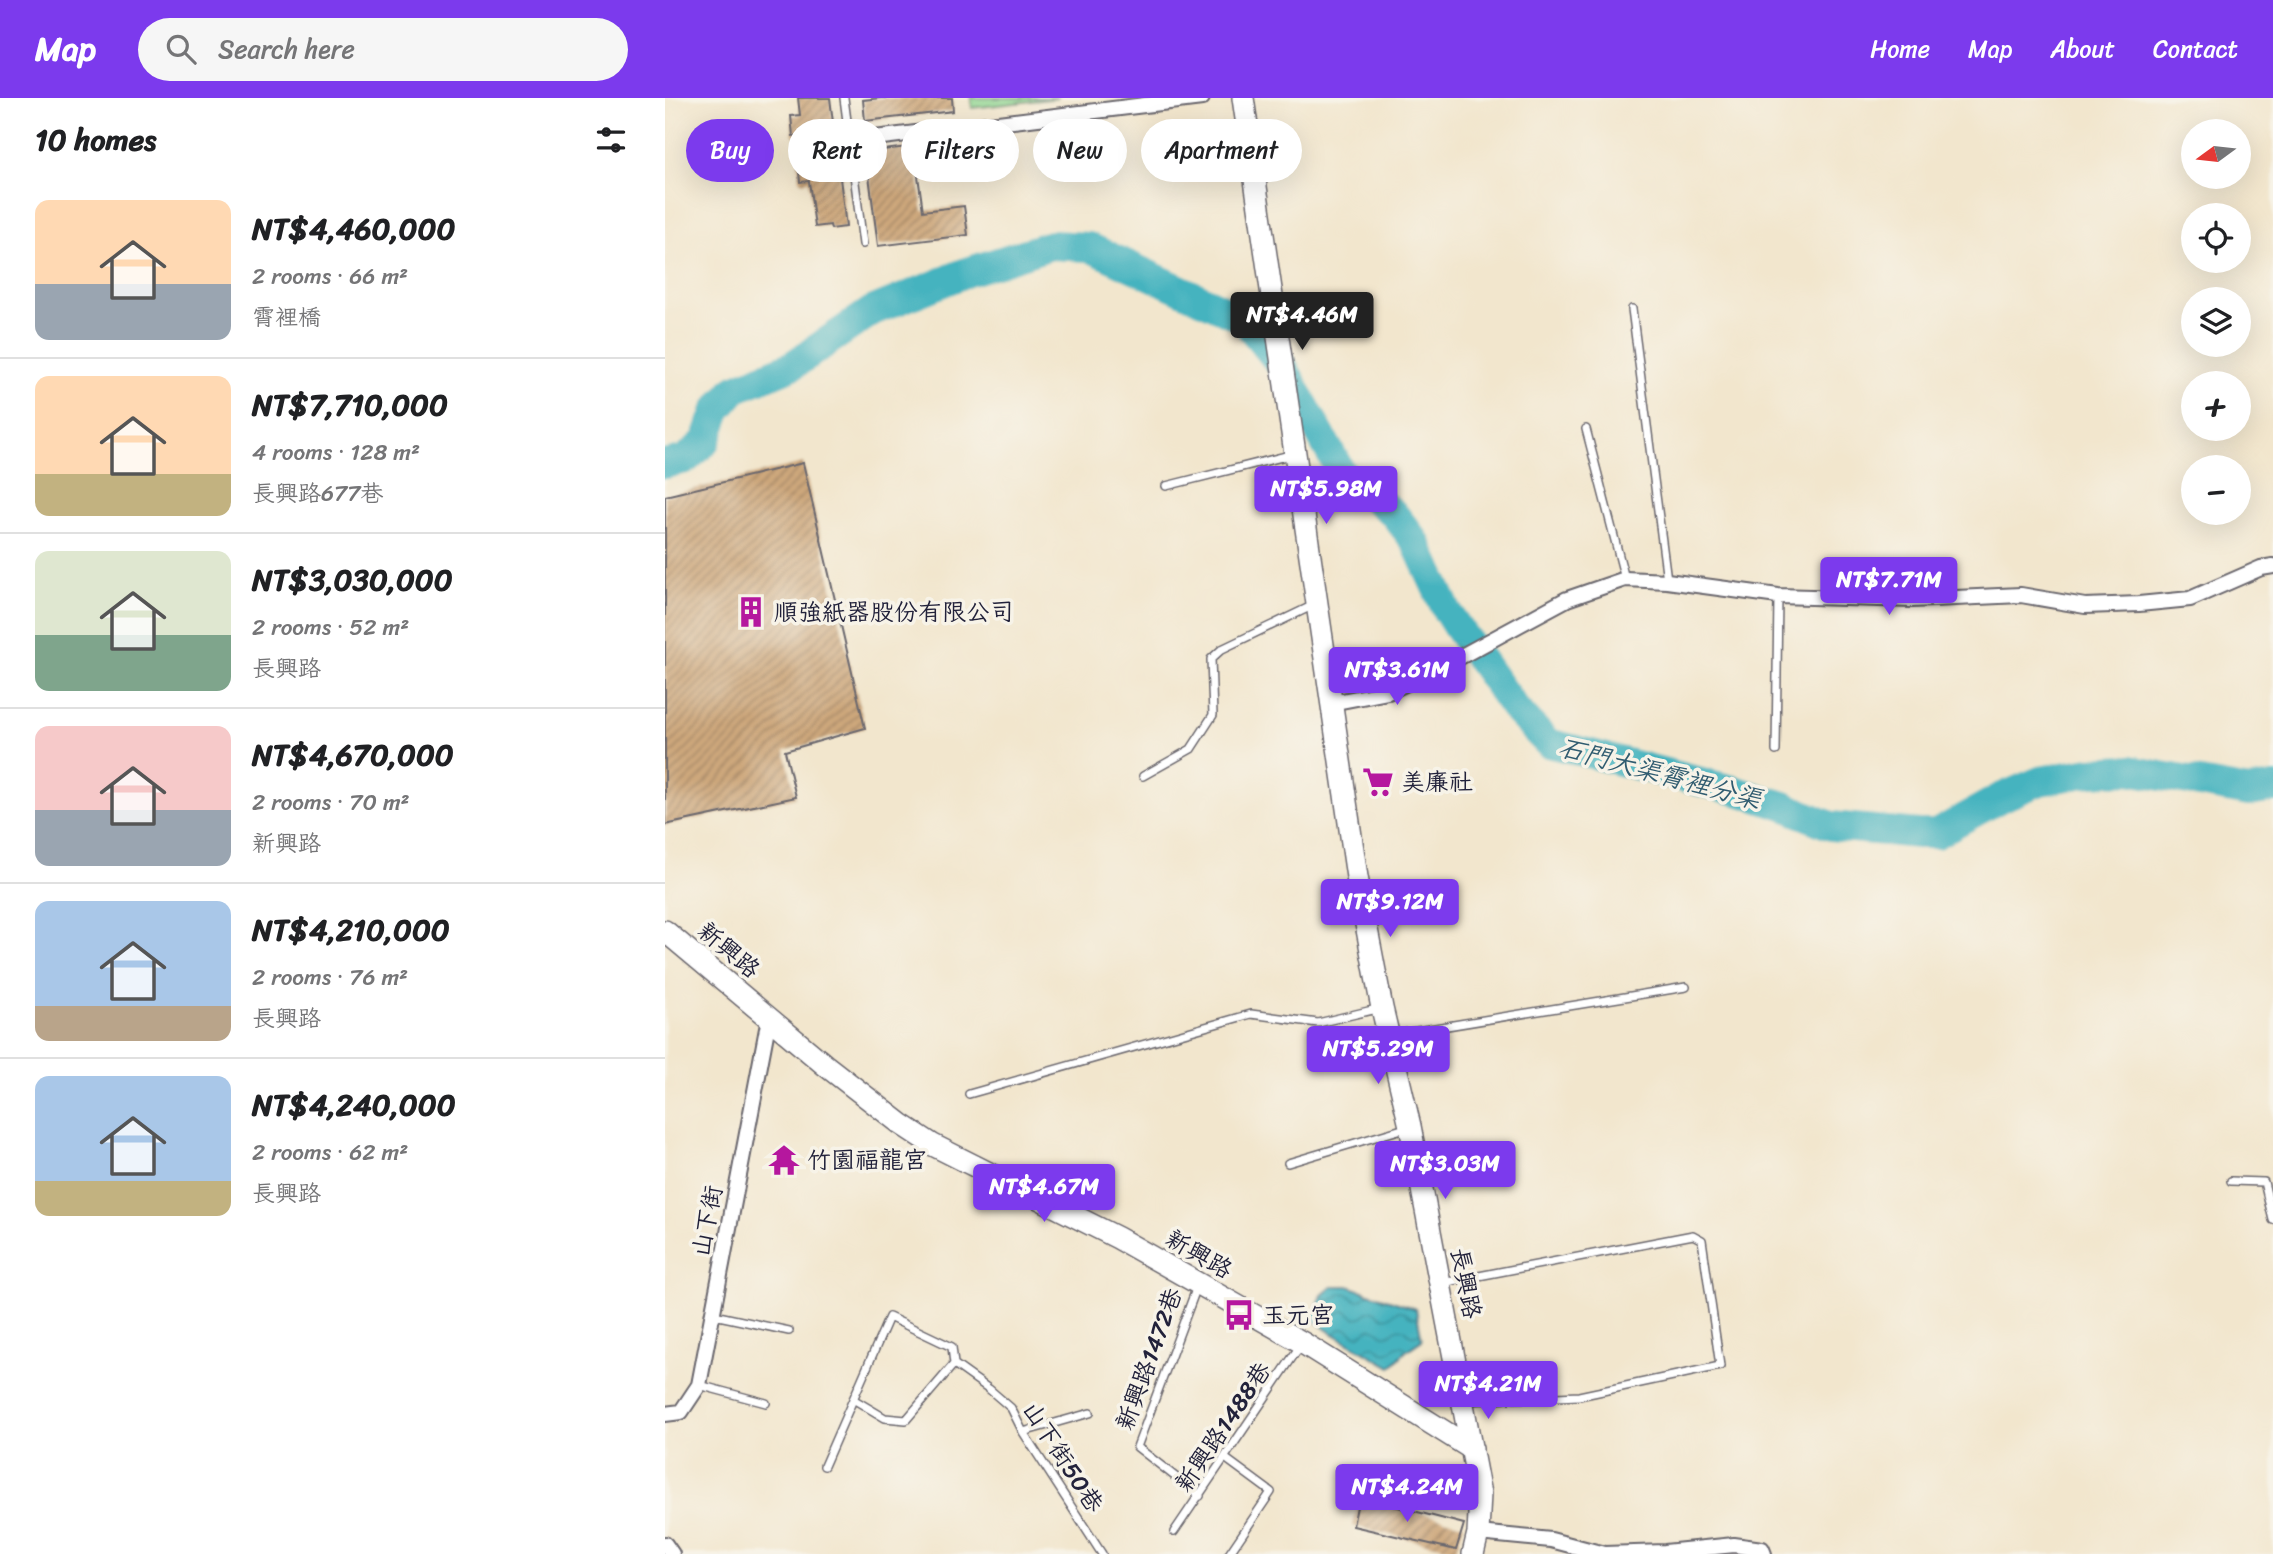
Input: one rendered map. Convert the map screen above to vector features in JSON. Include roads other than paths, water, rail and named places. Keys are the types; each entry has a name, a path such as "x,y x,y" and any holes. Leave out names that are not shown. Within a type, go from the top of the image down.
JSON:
{"main road":[{"name":"長興路","path":"1243,98 1357,877 1382,1008 1410,1126 1480,1494 1478,1533 1473,1554"},
{"name":"新興路","path":"665,931 901,1124 933,1146 1118,1238 1303,1343 1472,1449"}],"street":[{"path":"887,136 1202,98"},
{"path":"1331,703 1388,692 1499,637 1567,599 1625,579 1667,581 1778,596 1912,600 2021,595 2085,606 2190,599 2261,568 2273,566"},
{"name":"山下街","path":"665,1414 681,1412 699,1385 769,1018"},
{"path":"1478,1533 1551,1540 1604,1554 1665,1552 1734,1545 1762,1549 1764,1554"},
{"path":"665,1544 672,1554"}],"lane":[{"path":"844,98 847,119"},
{"path":"855,182 863,244"},
{"path":"1632,309 1667,581"},
{"path":"1586,429 1625,579"},
{"path":"1166,486 1295,454"},
{"path":"1776,751 1778,596"},
{"path":"1143,776 1191,749 1213,715 1211,659 1222,649 1317,604"},
{"path":"1388,1036 1686,987"},
{"path":"969,1094 1251,1014 1318,1023 1382,1008"},
{"path":"1288,1163 1410,1126"},
{"path":"2231,1181 2264,1182 2273,1220"},
{"path":"1439,1284 1693,1235 1703,1240 1720,1366 1579,1396 1463,1401"},
{"name":"新興路1472巷","path":"1198,1283 1137,1447 1200,1496"},
{"path":"714,1315 789,1331"},
{"name":"山下街50巷","path":"853,1399 889,1317 952,1347 954,1364 1011,1408 1023,1432 1102,1554"},
{"name":"新興路1488巷","path":"1174,1532 1303,1343"},
{"path":"824,1466 853,1399 885,1418 906,1420 954,1364"},
{"path":"699,1385 767,1403"},
{"path":"1023,1432 1090,1413"},
{"path":"1225,1458 1271,1492 1229,1554"}],"water":[{"path":"1333,1286 1348,1286 1416,1309 1422,1340 1406,1351 1391,1367 1327,1330 1312,1319 1322,1295"}],"waterway":[{"name":"石門大渠霄裡分渠","path":"665,464 686,459 706,441 717,410 735,389 793,365 872,311 967,272 1051,245 1089,247 1244,319 1283,367 1341,472 1393,513 1415,541 1457,627 1515,709 1548,743 1737,791 1784,806 1831,826 1919,834 1936,834 2000,798 2040,781 2090,772 2129,770 2249,792 2273,788"}],"place":[{"name":"順強紙器股份有限公司","path":"751,612"},
{"name":"美廉社","path":"1378,782"},
{"name":"竹園福龍宮","path":"784,1160"},
{"name":"玉元宮","path":"1239,1315"}]}
